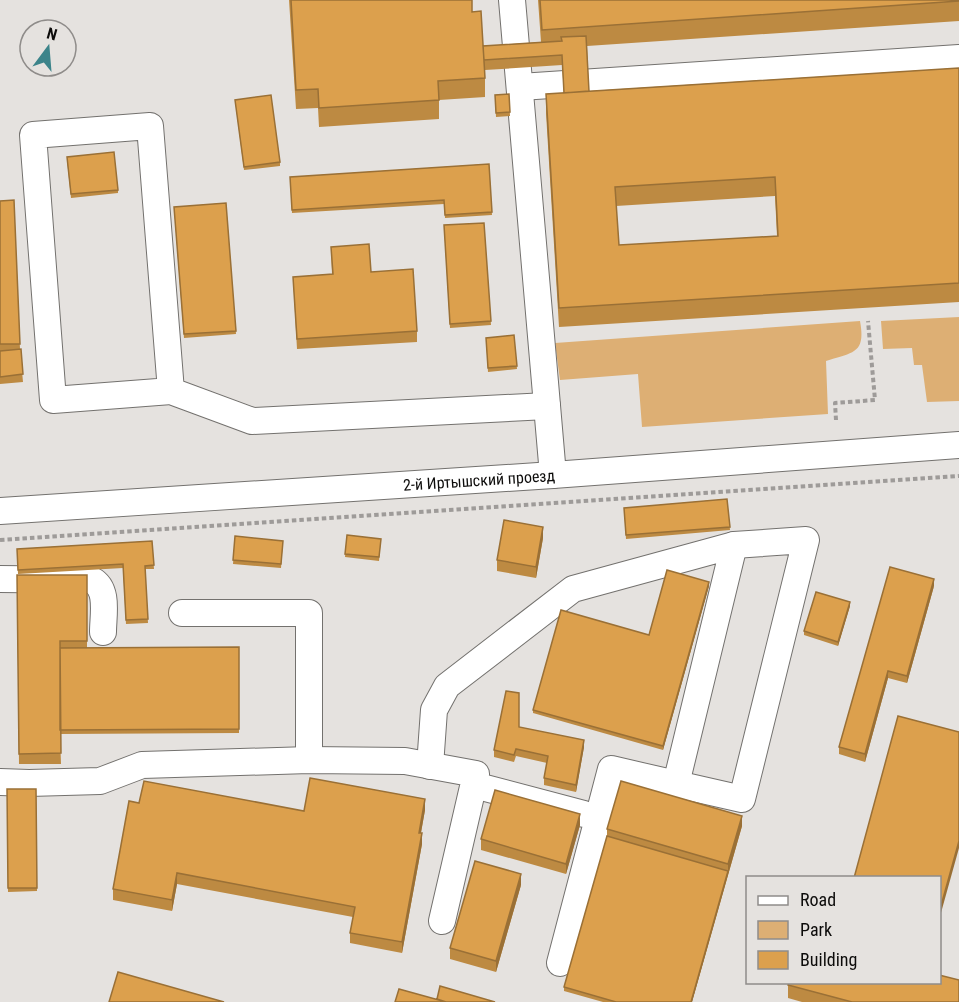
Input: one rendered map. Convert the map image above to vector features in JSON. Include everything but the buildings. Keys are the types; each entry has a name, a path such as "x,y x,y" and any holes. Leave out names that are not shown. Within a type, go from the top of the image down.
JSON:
{"street":[{"path":"512,0 553,475"},
{"path":"520,87 959,58"},
{"path":"171,391 150,126 33,135 53,400 171,391 252,421 547,406"},
{"name":"2-й Иртышский проезд","path":"0,511 553,475 959,445"},
{"path":"430,766 434,710 447,686 573,589 734,545 806,540 742,799 611,769 560,963"},
{"path":"676,784 734,545"},
{"path":"0,579 92,580 99,585 103,594 103,632"},
{"path":"182,613 309,613 309,760"},
{"path":"0,782 100,781 142,765 309,760 405,761 476,774 442,921"},
{"path":"474,785 584,814"}],"path":[{"path":"836,420 835,402 875,400 868,321"},
{"path":"0,540 959,476"}],"green space":[{"path":"959,317 959,401 927,402 922,365 914,365 912,348 883,349 881,321"},
{"path":"860,321 859,346 850,353 826,361 828,414 642,427 638,374 560,380 555,343"}]}
